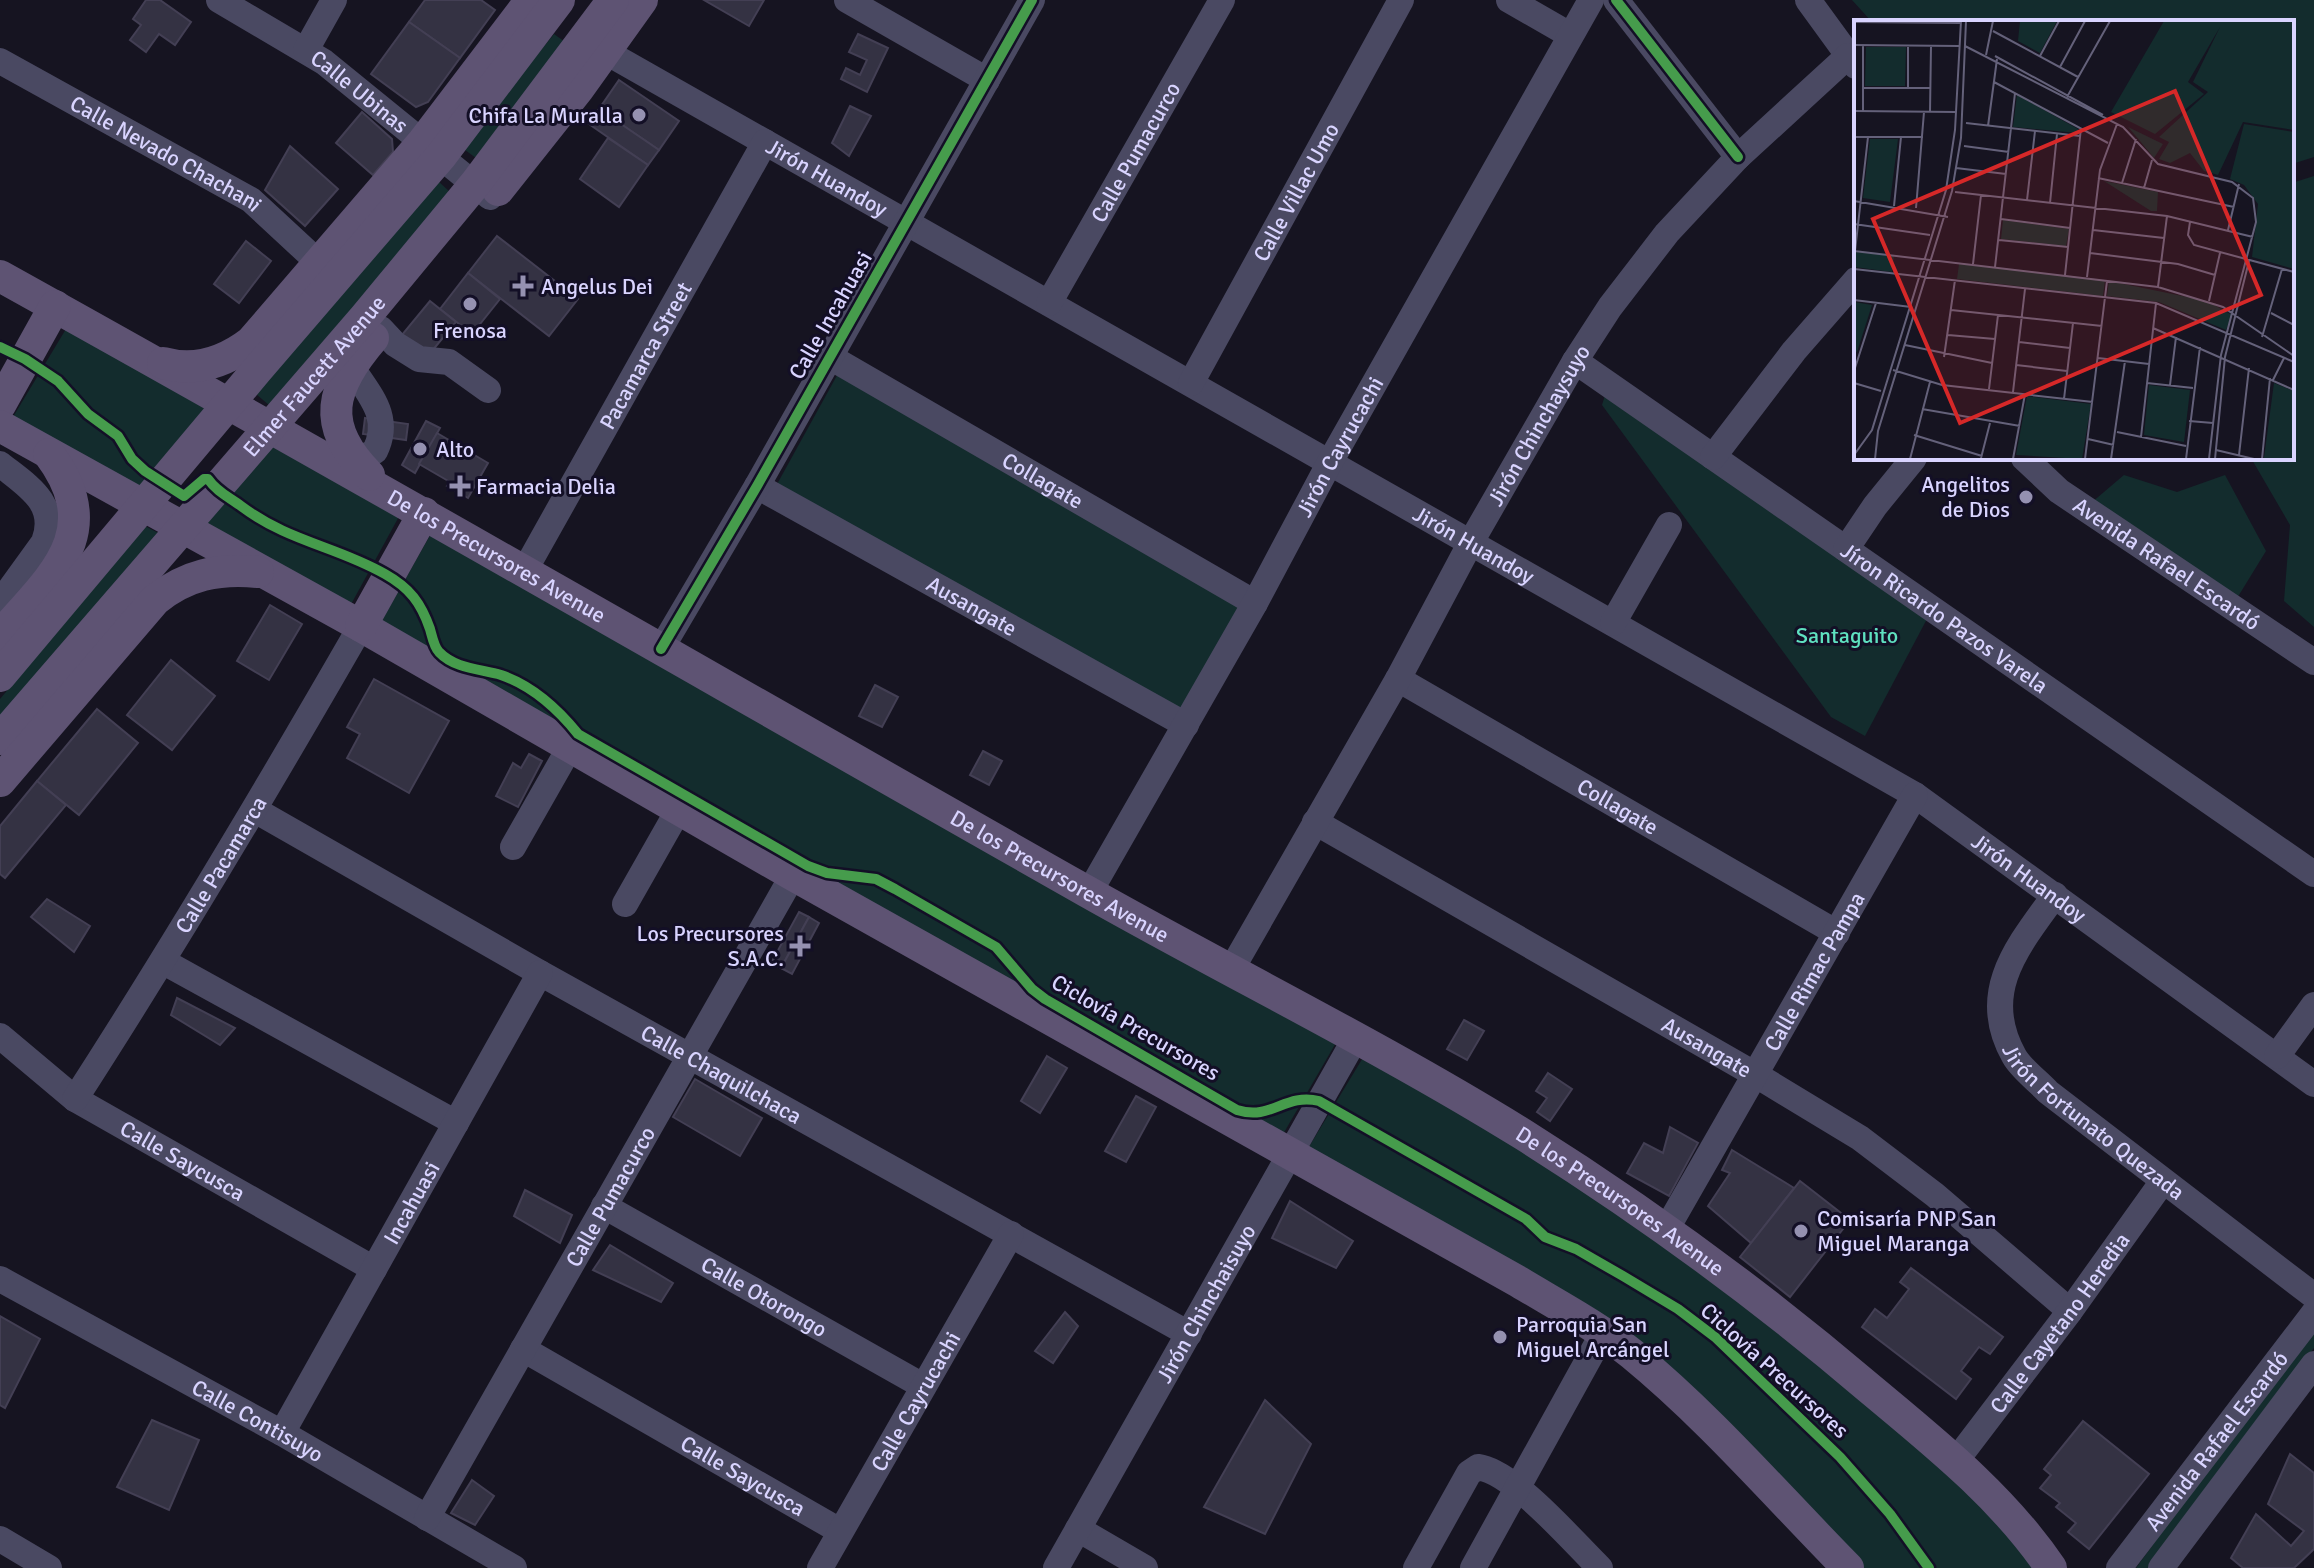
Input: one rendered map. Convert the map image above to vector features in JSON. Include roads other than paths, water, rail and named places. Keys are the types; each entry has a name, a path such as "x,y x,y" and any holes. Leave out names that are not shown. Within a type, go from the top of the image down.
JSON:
{"main road":[{"name":"Elmer Faucett Avenue","path":"597,44 613,0"},
{"name":"Elmer Faucett Avenue","path":"0,739 271,427 373,323 484,191 597,44 642,0"},
{"name":"Elmer Faucett Avenue","path":"0,676 229,404 547,4"},
{"path":"547,4 597,44"},
{"name":"Elmer Faucett Avenue","path":"150,359 185,367 203,365 237,353 257,336 319,263 432,149"},
{"name":"De los Precursores Avenue","path":"0,276 393,495 1089,893 1522,1134 1666,1230 1825,1351 1997,1500 2032,1540 2051,1568"},
{"path":"0,405 55,306"},
{"name":"Elmer Faucett Avenue","path":"373,323 340,387 337,419 340,433 356,462 393,495"},
{"path":"0,426 361,626 793,875 1519,1282 1603,1333 1668,1386 1740,1455 1848,1568"},
{"path":"0,636 59,568 72,538 74,507 69,486 47,451"},
{"path":"361,626 424,513"},
{"path":"0,781 155,600 168,589 198,575 220,571 266,573"}],"street":[{"name":"Calle Ubinas","path":"219,0 306,50 484,191"},
{"path":"306,50 334,0"},
{"path":"847,0 987,80"},
{"name":"Calle Incahuasi","path":"661,649 757,486 1032,0"},
{"name":"Calle Pumacurco","path":"1049,303 1222,0"},
{"name":"Calle Villac Umo","path":"1191,383 1401,0"},
{"path":"1509,0 1570,35"},
{"name":"Jirón Cayrucachi","path":"1089,893 1255,603 1330,462 1591,0"},
{"path":"1616,0 1738,157"},
{"path":"1808,0 1852,61"},
{"name":"Jirón Huandoy","path":"597,44 1915,795 2314,1084"},
{"name":"Calle Nevado Chachani","path":"0,61 251,200 319,263"},
{"name":"Jirón Chinchaysuyo","path":"1230,972 1398,679 1471,542 1575,361 1610,307 1667,233 1738,157 1852,61"},
{"name":"Pacamarca Street","path":"525,570 765,142"},
{"path":"1713,457 1794,351 1854,282"},
{"path":"373,323 395,344 419,359 446,360 488,390"},
{"name":"Collagate","path":"830,357 1255,603"},
{"name":"Jíron Ricardo Pazos Varela","path":"1575,361 2314,874"},
{"path":"351,366 382,419 375,451 356,462"},
{"path":"1846,549 1875,506 1912,460"},
{"name":"Avenida Rafael Escardó","path":"2026,460 2059,491 2314,662"},
{"path":"0,464 39,494 48,518 48,531 44,542 0,603"},
{"name":"Ausangate","path":"757,486 1186,725"},
{"path":"1613,623 1669,525"},
{"name":"Calle Pacamarca","path":"75,1099 164,962 361,626"},
{"name":"Collagate","path":"1398,679 1837,933"},
{"path":"513,847 570,747"},
{"name":"Calle Rimac Pampa","path":"1666,1230 1915,795"},
{"path":"625,904 679,809"},
{"name":"Calle Chaquilchaca","path":"255,810 540,973 1189,1334"},
{"name":"Ausangate","path":"1315,822 1860,1138 1935,1195 2070,1311"},
{"name":"Calle Pumacurco","path":"427,1518 793,875"},
{"name":"Jirón Fortunato Quezada","path":"2055,895 2024,938 2003,977 2000,1017 2014,1058 2048,1092 2314,1296"},
{"path":"164,962 456,1123"},
{"name":"Incahuasi","path":"282,1433 540,973"},
{"path":"2277,1056 2314,1005"},
{"name":"Calle Saycusca","path":"0,1036 75,1099 374,1269"},
{"name":"Jirón Chinchaisuyo","path":"1056,1568 1355,1039"},
{"name":"Calle Cayetano Heredia","path":"1955,1462 2070,1311 2163,1181"},
{"name":"Calle Otorongo","path":"604,1206 923,1386"},
{"name":"Calle Cayrucachi","path":"820,1568 1011,1234"},
{"name":"Calle Contisuyo","path":"0,1279 282,1433 506,1566"},
{"name":"Avenida Rafael Escardó","path":"2119,1568 2314,1313"},
{"path":"1473,1568 1603,1333"},
{"name":"Calle Saycusca","path":"523,1349 840,1531"},
{"name":"Avenida Rafael Escardó","path":"2161,1568 2314,1364"},
{"path":"1416,1568 1469,1473 1478,1467 1487,1469 1518,1488 1600,1568"},
{"path":"1078,1529 1145,1568"},
{"path":"0,1539 49,1568"}],"place":[{"name":"Chifa La Muralla","path":"639,115"},
{"name":"Angelus Dei","path":"523,286"},
{"name":"Frenosa","path":"470,304"},
{"name":"Alto","path":"420,449"},
{"name":"Farmacia Delia","path":"460,486"},
{"name":"Angelitos de Dios","path":"2026,497"},
{"name":"Los Precursores S.A.C.","path":"800,946"},
{"name":"Comisaría PNP San Miguel Maranga","path":"1801,1231"},
{"name":"Parroquia San Miguel Arcángel","path":"1500,1337"}],"park label":[{"name":"Santaguito","path":"1847,635"}]}
